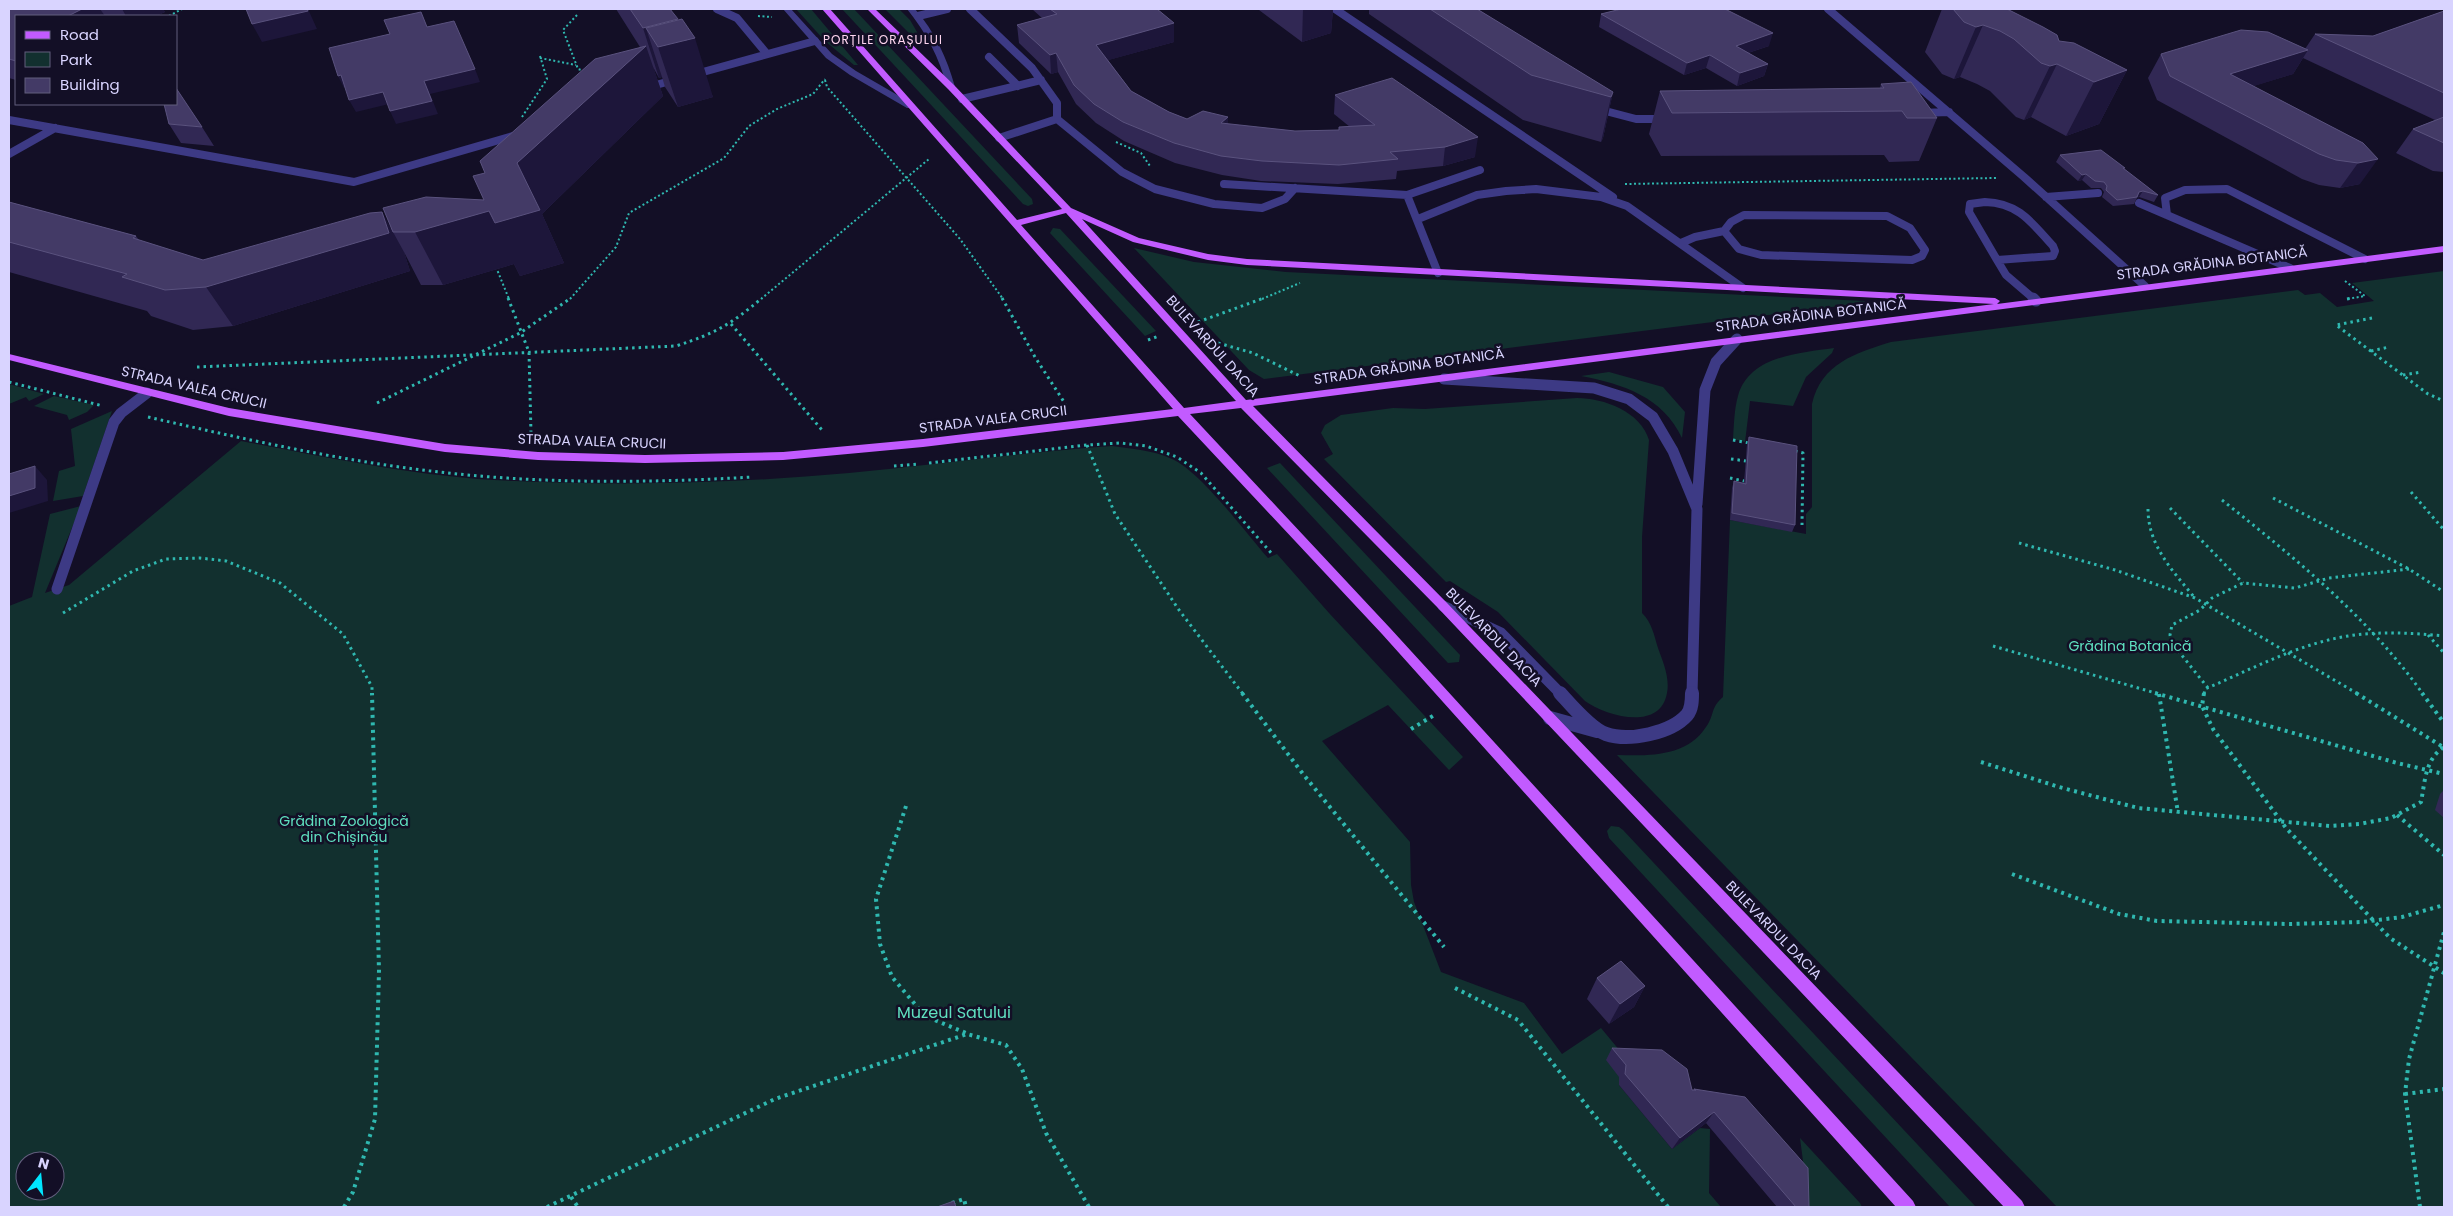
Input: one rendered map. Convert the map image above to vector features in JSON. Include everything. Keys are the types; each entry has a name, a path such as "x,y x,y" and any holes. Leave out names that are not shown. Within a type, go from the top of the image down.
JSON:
{"main road":[{"path":"826,9 1181,412 1453,704 1907,1207"},
{"name":"BULEVARDUL DACIA","path":"871,9 951,87 1068,210 1244,404 1443,606 2016,1207"},
{"path":"1016,223 1068,210 1136,240 1208,258 1247,262 2032,302"},
{"name":"STRADA GRĂDINA BOTANICĂ","path":"1181,412 1431,378 2444,249"},
{"name":"STRADA VALEA CRUCII","path":"9,357 228,412 445,448 538,456 645,459 783,456 923,443 1181,412"}],"street":[{"path":"787,9 829,56 853,74 910,106"},
{"name":"BULEVARDUL DACIA","path":"911,9 929,30 942,54 951,87"}],"lane":[{"path":"717,9 737,18 768,54"},
{"path":"918,16 947,9"},
{"path":"970,9 1032,68 1057,103 1057,119"},
{"path":"1335,9 1627,206 1743,288"},
{"path":"1828,9 2024,177 2145,286"},
{"path":"636,92 815,41"},
{"path":"989,57 1018,86"},
{"path":"962,99 1041,80"},
{"path":"1587,106 1636,119 1674,120"},
{"path":"1910,113 1949,112"},
{"path":"999,138 1057,119"},
{"path":"1057,119 1122,172 1155,189 1214,204 1262,208 1285,199 1296,188"},
{"path":"9,120 354,182 530,131"},
{"path":"9,154 55,128"},
{"path":"1224,184 1407,195 1480,170"},
{"path":"2167,215 2165,198 2171,192 2215,188 2226,189 2365,259"},
{"path":"1418,219 1477,195 1536,189 1601,197 1627,206"},
{"path":"2046,197 2076,193 2098,194"},
{"path":"1407,195 1438,273"},
{"path":"1997,260 2053,256 2055,251 2053,246 2020,211 2010,204 1983,201 1970,204 1969,212 1997,260 2006,275 2032,302"},
{"path":"2139,203 2290,268"},
{"path":"1681,243 1695,237 1724,231 1731,222 1744,215 1887,216 1903,221 1914,232 1925,250 1922,256 1912,260 1761,254 1739,249 1724,231"},
{"path":"1550,718 1606,734 1635,736 1660,732 1676,725 1688,714 1692,703 1697,509 1705,390 1709,374 1717,359 1737,339"},
{"path":"1431,378 1575,385 1612,392 1629,399 1653,417 1664,433 1697,509"},
{"path":"57,589 114,422 123,411 147,393"},
{"path":"1443,606 1501,633 1584,718 1606,734"}],"path":[{"path":"171,15 182,9"},
{"path":"577,15 564,30 578,69 586,71"},
{"path":"754,15 779,18"},
{"path":"540,58 576,65"},
{"path":"377,403 520,333 568,301 616,247 629,213 724,158 749,126 777,109 813,94 825,79 830,76"},
{"path":"825,79 827,87 960,239 1006,303 1035,357 1066,405"},
{"path":"1109,138 1144,154 1156,172"},
{"path":"197,367 676,346 708,336 731,324 929,159"},
{"path":"1594,184 2024,177"},
{"path":"493,259 520,333 529,352 531,434"},
{"path":"2345,281 2365,296 2347,299"},
{"path":"1198,322 1236,310 1301,283"},
{"path":"2372,318 2336,325 2428,394 2444,401"},
{"path":"731,324 822,430"},
{"path":"1148,340 1162,336"},
{"path":"1218,342 1254,353 1302,378"},
{"path":"2371,351 2390,347"},
{"path":"2402,375 2422,372"},
{"path":"1733,440 1755,444"},
{"path":"1087,445 1114,514 1179,610 1303,774 1444,947"},
{"path":"1787,450 1803,452 1802,525"},
{"path":"1731,459 1746,461"},
{"path":"1201,473 1273,556"},
{"path":"1730,478 1744,481"},
{"path":"2411,492 2444,530"},
{"path":"2273,498 2409,569 2444,592"},
{"path":"2222,500 2322,581 2375,633 2406,670 2444,723"},
{"path":"2170,508 2242,583"},
{"path":"2148,509 2146,522 2163,557 2195,598"},
{"path":"1981,762 2101,799 2138,808 2178,814 2280,820 2330,826 2359,824 2397,815 2421,802 2427,770 2433,756 2444,747 2290,653 2195,598 2115,570 2018,543"},
{"path":"63,613 133,571 166,559 200,558 226,561 280,583 343,634 372,687 379,971 375,1119 353,1192 344,1207"},
{"path":"2208,688 2172,643 2170,635 2172,625 2200,610 2212,598 2242,583 2295,588 2322,581 2409,569"},
{"path":"2444,636 2375,633 2348,636 2290,653 2205,689 2202,706 2213,729 2280,820 2372,921 2403,948 2444,973"},
{"path":"2428,634 2444,653"},
{"path":"1993,646 2444,774"},
{"path":"2159,694 2178,814"},
{"path":"1411,729 1453,704"},
{"path":"906,806 876,899 880,944 892,977 925,1016 967,1034 1006,1045 1022,1069 1046,1133 1089,1207"},
{"path":"2397,815 2444,855"},
{"path":"2012,874 2119,914 2157,921 2290,924 2372,921 2429,910 2444,905"},
{"path":"2420,1207 2405,1094 2409,1059 2444,932"},
{"path":"1455,988 1518,1020 1668,1207"},
{"path":"547,1207 775,1099 967,1034"},
{"path":"2405,1094 2444,1089"},
{"path":"571,1197 578,1207"},
{"path":"948,1204 964,1199 966,1207"}],"green space":[{"path":"796,9 811,9 858,65 854,65 825,41"},
{"path":"842,9 854,9 1032,199 1033,204 1028,206 1023,204"},
{"path":"885,9 899,9 910,20 924,44 920,44"},
{"path":"1053,228 1060,229 1156,331 1145,336 1050,233"},
{"path":"1134,248 1194,262 1286,272 1865,301 1863,303 1264,379 1249,370"},
{"name":"Grădina Botanică","path":"2444,271 2444,1207 2057,1207 1617,755 1666,753 1678,749 1698,737 1709,722 1716,704 1723,697 1730,520 1806,534 1806,514 1812,507 1812,404 1823,379 1841,362 1891,342 2298,290 2305,295 2320,293 2337,307 2374,301 2352,283"},
{"path":"1834,348 1832,353 1806,377 1793,406 1750,401 1745,442 1733,439 1738,396 1744,383 1753,372 1777,359"},
{"path":"1609,372 1663,387 1685,412 1682,438 1674,424 1653,402 1626,388 1581,376"},
{"path":"9,384 44,394 29,401 26,397 9,404"},
{"path":"54,396 94,405 87,412 69,420 67,415 34,406"},
{"path":"1577,398 1599,401 1620,408 1638,422 1645,430 1649,440 1642,537 1642,613 1654,634 1666,670 1668,687 1662,705 1654,713 1644,717 1631,717 1606,712 1585,701 1498,612 1450,581 1446,582 1324,459 1333,454 1321,433 1325,425 1341,415 1393,408 1425,409"},
{"path":"112,411 83,496 53,501 59,471 75,466 71,429"},
{"name":"Grădina Zoologică din Chișinău","path":"241,441 412,472 446,476 515,481 599,483 682,483 808,476 1112,446 1142,450 1165,456 1184,466 1196,476 1268,558 1277,554 1329,613 1463,757 1449,770 1388,705 1322,741 1410,842 1411,885 1414,902 1441,972 1524,1003 1562,1054 1601,1028 1625,1057 1619,1085 1672,1149 1700,1128 1710,1129 1709,1193 1721,1207 9,1207 9,606 32,597 50,514 81,506 45,593 69,585"},
{"path":"1280,463 1460,655 1459,662 1448,663 1267,468"},
{"path":"1611,826 1619,827 1623,830 1976,1207 1950,1207 1609,838 1607,831"},
{"path":"1800,1138 1860,1203 1862,1207 1809,1207"}],"building":[{"path":"9,9 82,9 70,15 15,15 15,61 9,59"},
{"path":"246,9 307,9 308,11 252,24"},
{"path":"630,9 670,9 678,19 643,28"},
{"path":"1050,9 1157,9 1174,23 1096,45 1131,91 1169,112 1187,119 1203,111 1228,117 1221,123 1295,131 1339,130 1339,127 1375,125 1335,95 1392,78 1478,137 1445,147 1390,152 1398,159 1339,165 1262,161 1221,156 1174,143 1123,122 1094,104 1074,85 1056,53 1050,55 1017,25 1057,14"},
{"path":"1430,9 1477,9 1613,92 1611,97 1531,75"},
{"path":"1621,9 1725,9 1773,33 1736,46 1768,64 1740,73 1710,55 1687,63 1601,14"},
{"path":"1953,9 2007,9 2057,35 2059,41 2074,43 2127,70 2094,82 2057,64 2050,66 2041,63 2014,39 2000,31 1983,25 1976,27 1964,22"},
{"path":"2444,11 2444,93 2315,34 2373,36"},
{"path":"421,12 427,27 454,21 475,69 424,81 432,101 390,111 383,92 349,100 341,75 338,76 329,48 390,34 384,20"},
{"path":"682,19 695,38 658,47 646,28"},
{"path":"2241,30 2268,32 2308,50 2230,74 2363,143 2378,159 2358,163 2336,160 2319,154 2170,76 2161,54"},
{"path":"646,46 517,163 540,210 495,223 489,211 415,232 393,232 383,208 426,197 484,200 473,176 485,173 480,161 595,59"},
{"path":"1911,82 1937,118 1907,118 1902,111 1672,113 1660,91 1884,88 1881,84"},
{"path":"178,91 202,127 169,124 164,105 178,105"},
{"path":"2444,117 2444,143 2413,129"},
{"path":"2101,150 2158,195 2143,191 2139,192 2137,197 2117,200 2106,190 2107,186 2104,182 2095,181 2086,174 2082,175 2060,155"},
{"path":"9,202 136,236 133,238 203,260 370,213 382,212 389,233 206,287 165,290 122,277 127,274 9,242"},
{"path":"1749,437 1797,446 1795,525 1732,513 1734,481 1746,484"},
{"path":"35,466 35,488 9,496 9,474"},
{"path":"1621,961 1645,986 1620,1004 1597,978"},
{"path":"1612,1048 1662,1050 1687,1069 1692,1090 1745,1097 1808,1168 1809,1207 1796,1207 1714,1112 1680,1138 1625,1074 1626,1065"},
{"path":"954,1201 956,1207 937,1207"}],"district":[{"name":"PORȚILE ORAȘULUI","path":"883,40"}],"park label":[{"name":"Muzeul Satului","path":"954,1012"}]}
